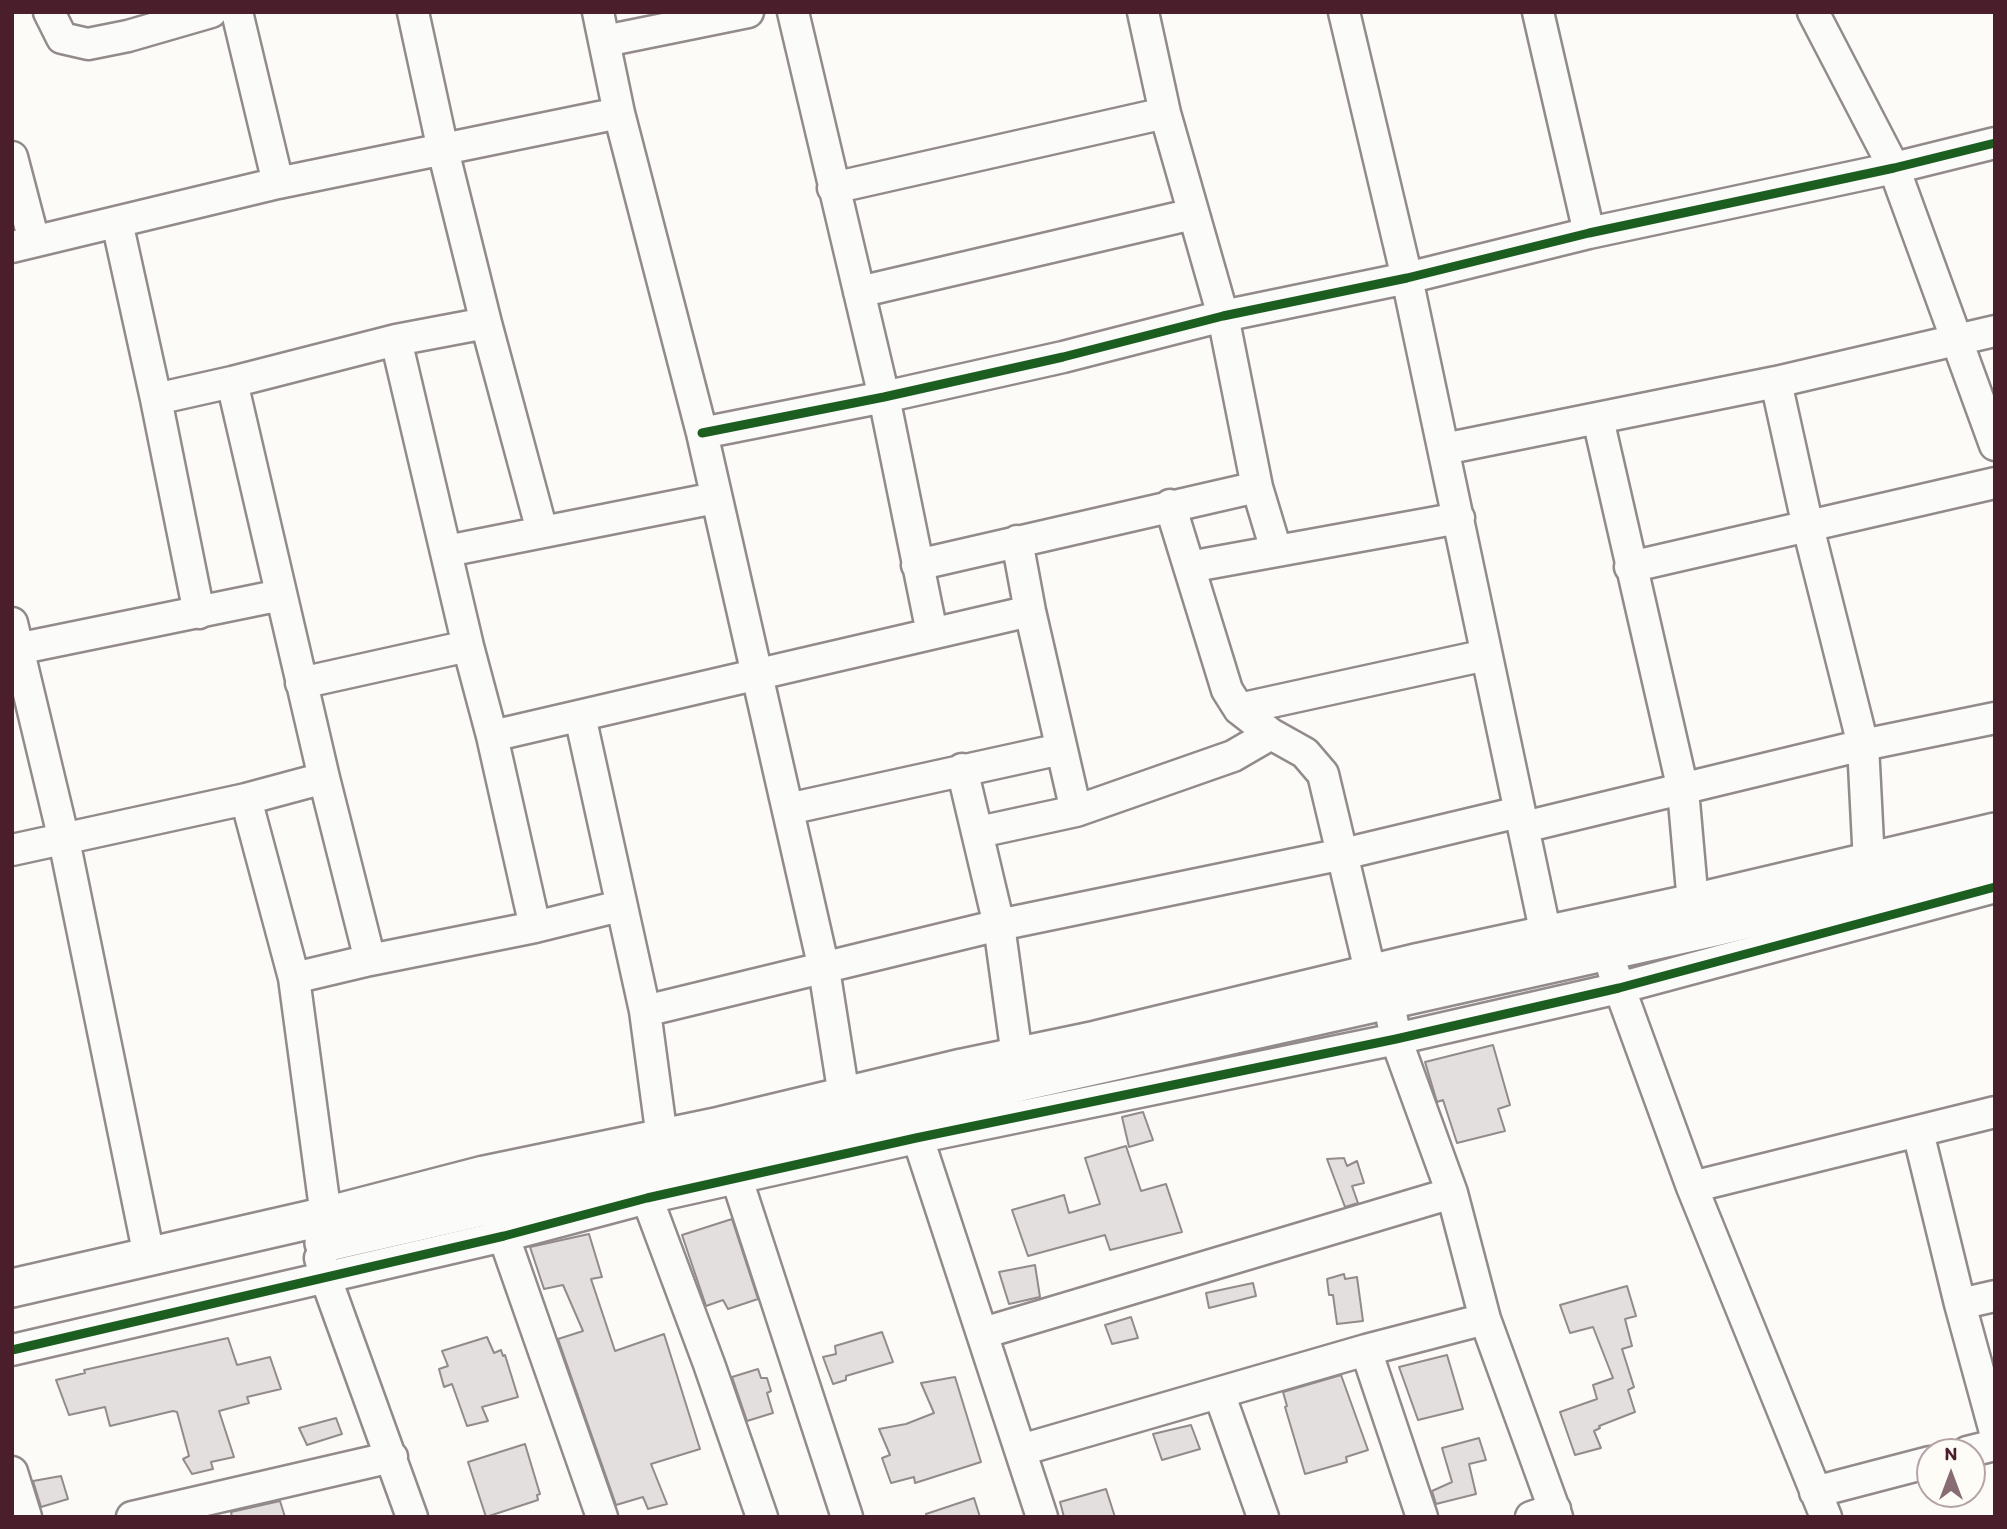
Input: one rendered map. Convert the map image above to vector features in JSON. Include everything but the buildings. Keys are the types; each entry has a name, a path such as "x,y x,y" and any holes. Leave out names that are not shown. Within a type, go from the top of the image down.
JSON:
{"main road":[{"path":"12,1311 322,1246 499,1220 913,1124 1021,1082 1379,988 1420,962 1546,936 1603,938 1693,903 1995,832"},
{"path":"12,1288 149,1256 322,1246 484,1175 662,1138 1017,1056 1379,988 1603,938 1995,860"}],"street":[{"path":"50,12 62,38 88,44 128,36 211,12"},
{"path":"237,12 278,183"},
{"path":"413,12 443,150 542,531"},
{"path":"748,12 602,26 619,113 702,433 788,809 824,969 844,1096"},
{"path":"793,12 884,397 932,633"},
{"path":"1143,12 1165,113 1223,316 1257,486 1276,550"},
{"path":"1344,12 1407,278 1546,936"},
{"path":"1538,12 1590,233"},
{"path":"1813,12 1894,168 1995,445"},
{"path":"12,158 23,244 278,183 619,113"},
{"path":"833,188 1165,113"},
{"path":"702,433 884,397 1063,357 1223,316 1407,278 1590,233 1894,168 1995,143"},
{"path":"859,292 1193,214"},
{"path":"117,222 199,613"},
{"path":"156,399 396,340 486,323"},
{"path":"1444,449 1776,382 1995,331"},
{"path":"396,340 536,928"},
{"path":"232,382 301,683 370,960"},
{"path":"1776,382 1808,527 1863,745 1868,863"},
{"path":"1598,419 1683,790 1693,903"},
{"path":"1630,566 1995,483"},
{"path":"917,565 1257,486"},
{"path":"447,551 716,498"},
{"path":"1170,505 1227,690 1239,709 1271,734 1305,753 1323,774 1379,988 1452,1193 1485,1318 1548,1514"},
{"path":"1189,566 1459,518"},
{"path":"1017,541 1030,611 1076,811"},
{"path":"149,1256 64,840 14,641 199,613 281,595"},
{"path":"492,736 1030,611"},
{"path":"301,683 468,646"},
{"path":"1239,709 1374,677 1486,655"},
{"path":"580,716 645,1011 662,1138"},
{"path":"645,1011 999,925 1683,790 1863,745 1995,718"},
{"path":"979,832 1076,811 1233,756 1271,734"},
{"path":"788,809 1061,749"},
{"path":"962,769 999,925 1017,1056"},
{"path":"12,850 246,799 324,778"},
{"path":"246,799 295,978 322,1246 412,1517"},
{"path":"1042,1517 913,1124 1396,1039 1619,988 1995,887"},
{"path":"295,978 370,960 536,928 620,906"},
{"path":"1603,938 1692,1187 1821,1504 1916,1467"},
{"path":"1692,1187 1995,1112"},
{"path":"1918,1132 1995,1432"},
{"path":"602,1517 499,1220 647,1198 732,1165 847,1517"},
{"path":"982,1333 1452,1193"},
{"path":"647,1198 762,1517"},
{"path":"12,1350 322,1246"},
{"path":"1960,1304 1995,1296"},
{"path":"1021,1450 1485,1318"},
{"path":"1366,1350 1422,1517"},
{"path":"1219,1393 1262,1517"},
{"path":"132,1517 392,1457"},
{"path":"12,1472 26,1517"}],"cycle path":[{"path":"702,433 884,397 1063,357 1223,316 1407,278 1589,233 1894,168 1995,143"},
{"path":"12,1350 504,1236 647,1198 916,1138 1396,1039 1619,988 1995,887"}]}
